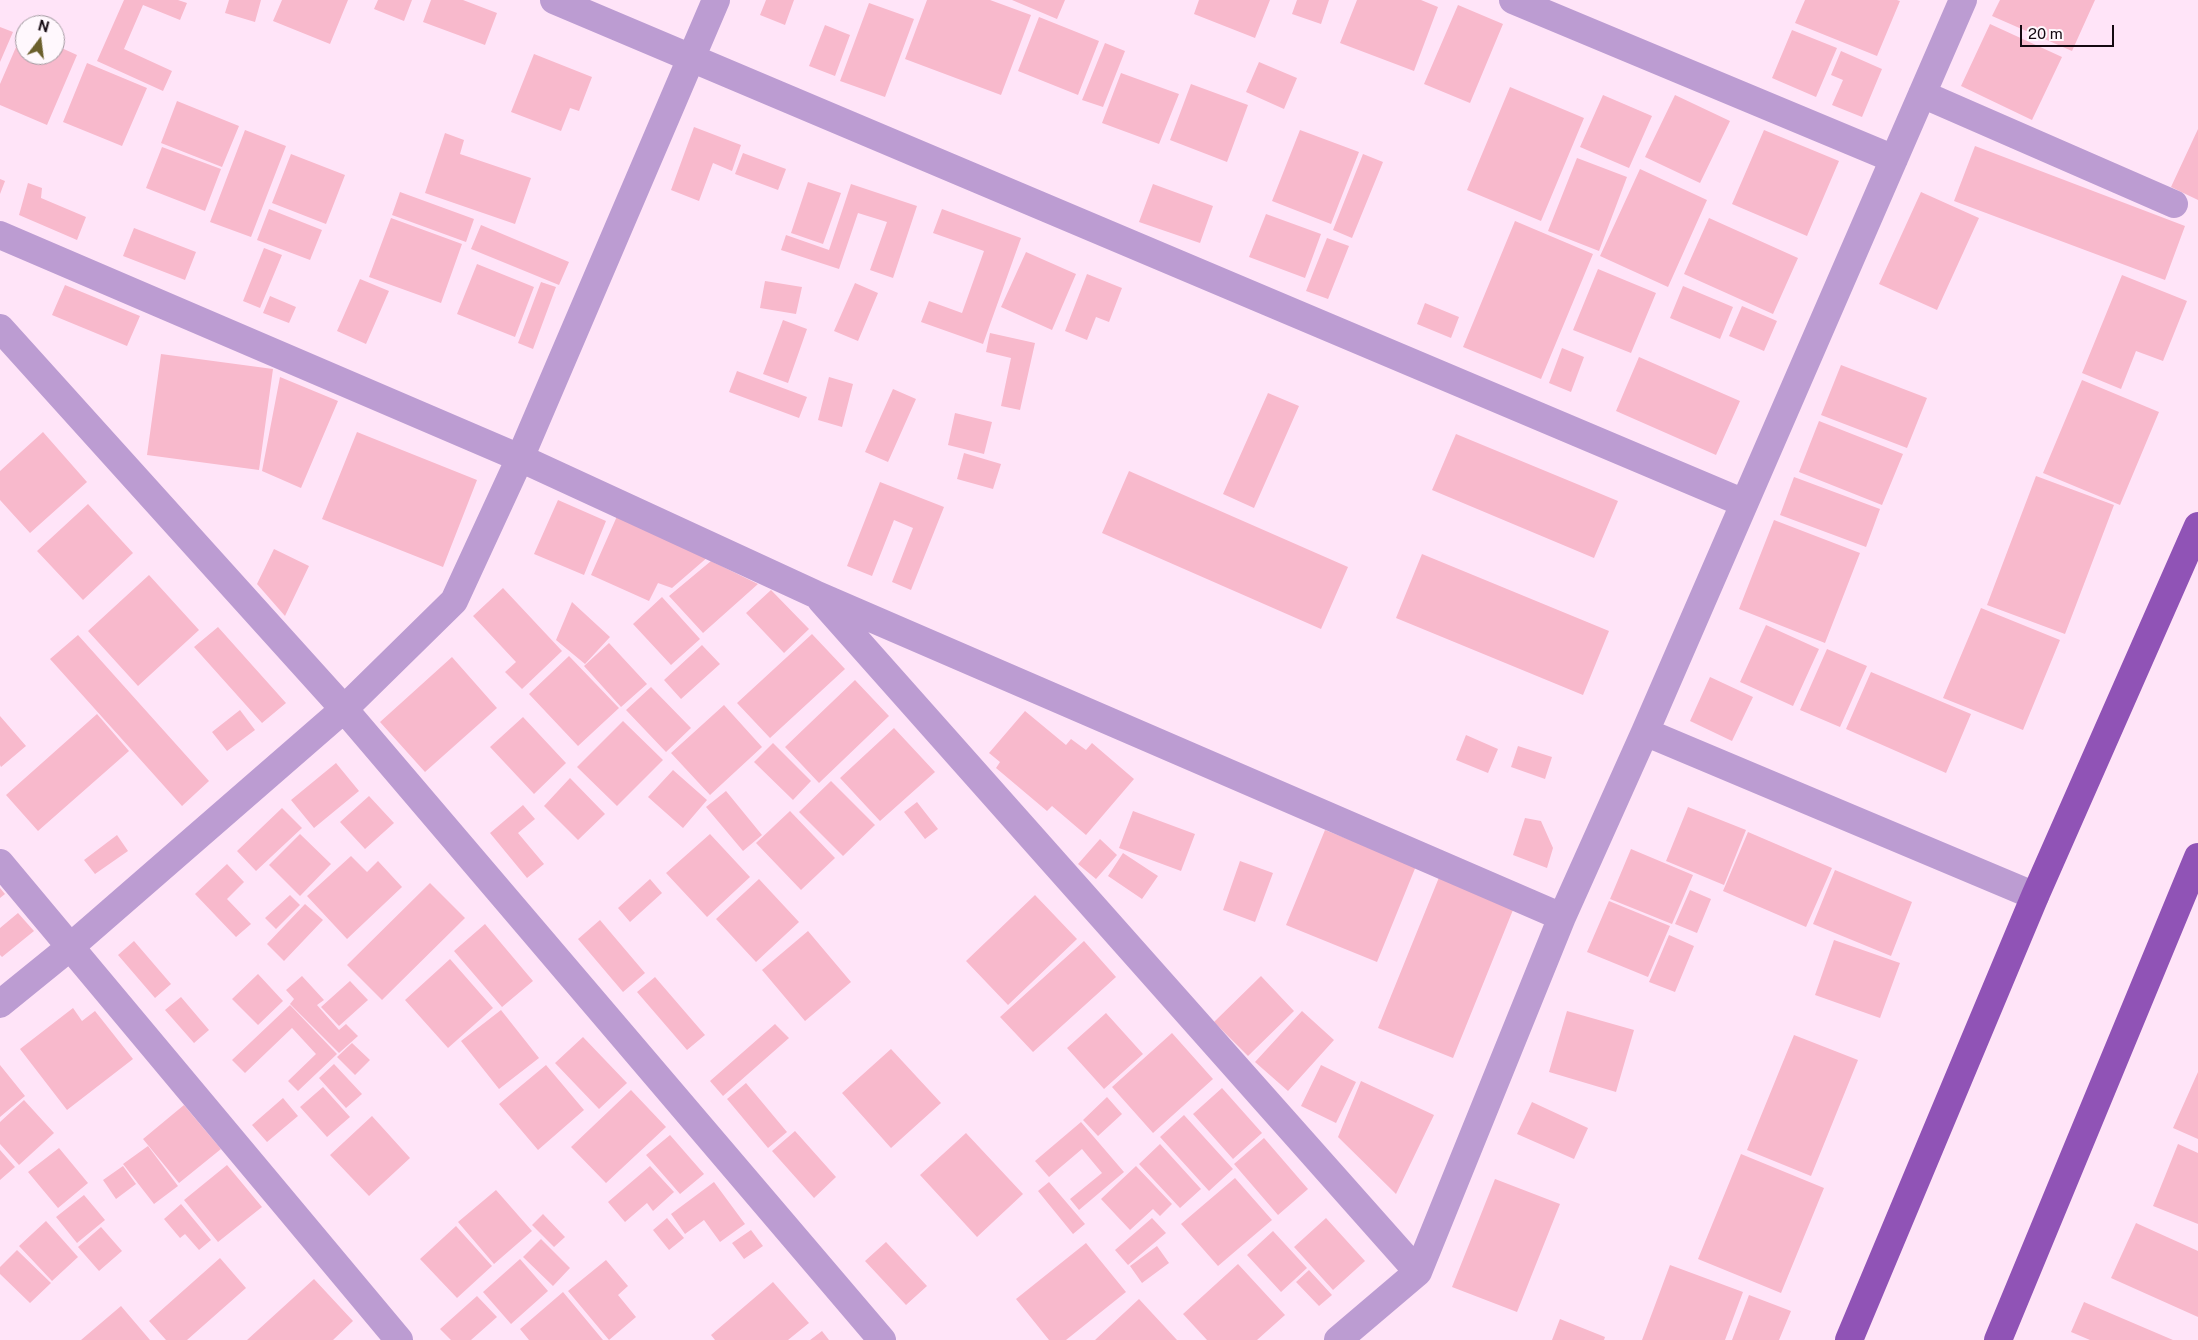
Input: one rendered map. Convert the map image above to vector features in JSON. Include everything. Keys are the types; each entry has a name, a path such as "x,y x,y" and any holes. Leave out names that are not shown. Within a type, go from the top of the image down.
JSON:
{"main road":[{"path":"1850,1340 2034,896 2198,526"},
{"path":"1998,1340 2198,857"}],"street":[{"path":"554,0 693,57 1744,503"},
{"path":"0,1004 69,948 344,709 454,601 520,458 716,0"},
{"path":"1513,0 1894,159"},
{"path":"1338,1340 1418,1272 1562,917 1645,732 1963,0"},
{"path":"1922,94 2174,204"},
{"path":"0,235 520,458 814,594 1562,917"},
{"path":"0,328 344,709 882,1340"},
{"path":"814,594 1418,1272"},
{"path":"1645,732 2034,896"},
{"path":"0,863 69,948 399,1340"}],"building":[{"path":"124,0 178,0 187,3 180,20 143,5 124,49 172,71 163,91 97,61"},
{"path":"229,0 261,0 255,22 225,13"},
{"path":"282,0 348,0 330,44 273,21"},
{"path":"378,0 412,0 404,21 374,9"},
{"path":"431,0 463,0 497,13 485,45 423,22"},
{"path":"766,0 794,0 785,25 760,15"},
{"path":"927,0 990,0 1031,15 1001,95 905,59"},
{"path":"1012,0 1065,0 1057,19"},
{"path":"1199,0 1270,0 1255,38 1194,14"},
{"path":"1297,0 1329,0 1321,24 1292,14"},
{"path":"1357,0 1421,0 1438,7 1414,71 1340,43"},
{"path":"1805,0 1900,1 1877,56 1795,23"},
{"path":"2000,0 2095,0 2072,51 1992,16"},
{"path":"869,3 914,19 885,97 840,81"},
{"path":"1458,5 1503,24 1470,103 1424,84"},
{"path":"1039,17 1099,41 1078,95 1018,71"},
{"path":"1990,24 2062,57 2032,120 1961,86"},
{"path":"825,25 850,35 835,76 809,66"},
{"path":"0,27 13,32 0,62"},
{"path":"1792,30 1837,48 1816,97 1772,78"},
{"path":"1105,43 1125,51 1103,107 1082,100"},
{"path":"15,49 15,65 65,65 65,50 77,55 47,125 0,105 0,84"},
{"path":"1841,51 1882,69 1862,117 1832,105 1843,80 1831,75"},
{"path":"534,54 592,77 579,111 570,108 561,131 511,112"},
{"path":"1259,62 1297,78 1284,109 1246,92"},
{"path":"87,63 147,88 122,146 63,122"},
{"path":"1121,73 1179,94 1159,144 1102,123"},
{"path":"1191,84 1248,105 1227,162 1170,140"},
{"path":"1510,87 1584,118 1541,221 1467,190"},
{"path":"1603,95 1652,116 1629,168 1580,147"},
{"path":"1675,95 1730,121 1700,183 1645,157"},
{"path":"177,101 239,126 222,167 161,143"},
{"path":"694,127 741,145 732,171 713,163 699,201 671,190"},
{"path":"2198,129 2198,200 2171,187"},
{"path":"245,130 286,146 251,237 210,222"},
{"path":"1300,130 1359,152 1331,224 1272,201"},
{"path":"1764,130 1839,161 1807,236 1732,204"},
{"path":"445,133 464,140 460,154 531,178 515,224 425,193"},
{"path":"1975,146 2185,226 2165,280 1954,201"},
{"path":"162,147 221,169 205,211 146,188"},
{"path":"743,153 786,169 778,190 735,174"},
{"path":"291,154 345,175 326,224 272,203"},
{"path":"1363,154 1383,162 1352,238 1333,230"},
{"path":"1577,158 1627,177 1599,251 1548,231"},
{"path":"1640,169 1707,200 1668,287 1600,256"},
{"path":"0,179 5,181 0,194"},
{"path":"808,182 841,193 823,244 791,233"},
{"path":"28,183 42,188 41,198 86,217 77,240 19,215"},
{"path":"851,184 917,206 893,278 870,270 887,222 858,213 839,269 781,250 786,235 829,250"},
{"path":"1153,184 1213,206 1200,243 1139,222"},
{"path":"400,192 474,219 466,242 392,215"},
{"path":"1921,192 1979,218 1937,310 1879,284"},
{"path":"269,209 322,230 310,260 257,240"},
{"path":"942,209 1021,238 983,344 921,322 929,301 962,313 984,251 933,233"},
{"path":"1266,214 1321,234 1305,278 1249,257"},
{"path":"391,218 462,244 441,303 369,277"},
{"path":"1709,218 1798,258 1773,314 1684,274"},
{"path":"1515,221 1593,254 1541,379 1463,347"},
{"path":"481,225 569,262 559,285 471,249"},
{"path":"134,228 196,252 185,280 123,256"},
{"path":"1327,238 1349,246 1328,299 1306,291"},
{"path":"264,248 282,255 260,308 243,301"},
{"path":"1026,252 1076,274 1052,330 1001,307"},
{"path":"477,264 534,287 515,337 457,314"},
{"path":"1598,269 1656,293 1631,353 1573,330"},
{"path":"1087,274 1122,288 1109,322 1096,317 1087,340 1065,331"},
{"path":"2122,275 2187,301 2163,361 2136,351 2121,389 2082,373"},
{"path":"360,279 389,291 366,344 337,331"},
{"path":"765,281 802,287 796,314 760,308"},
{"path":"541,282 556,287 533,349 518,343"},
{"path":"855,283 878,293 858,341 834,331"},
{"path":"65,285 140,316 127,346 52,315"},
{"path":"1683,286 1733,307 1720,339 1670,318"},
{"path":"270,296 296,307 289,323 263,313"},
{"path":"1425,303 1459,317 1451,338 1417,324"},
{"path":"1742,306 1777,321 1764,351 1729,336"},
{"path":"783,320 807,329 788,383 763,374"},
{"path":"990,333 1035,343 1020,410 1001,406 1011,358 986,352"},
{"path":"1562,348 1584,357 1571,392 1549,383"},
{"path":"161,354 273,369 259,470 147,455"},
{"path":"1639,357 1740,401 1716,455 1616,411"},
{"path":"1841,365 1927,398 1907,448 1821,415"},
{"path":"737,371 807,397 799,418 729,392"},
{"path":"280,377 338,401 301,488 262,471"},
{"path":"829,377 853,384 842,427 818,420"},
{"path":"2082,380 2159,412 2120,505 2043,473"},
{"path":"893,389 916,399 888,462 865,452"},
{"path":"1268,393 1299,406 1254,508 1223,494"},
{"path":"955,413 992,422 984,454 948,445"},
{"path":"1819,421 1903,454 1882,505 1799,472"},
{"path":"43,432 87,482 30,533 0,500 0,471"},
{"path":"357,432 477,480 443,567 322,519"},
{"path":"1456,434 1618,501 1594,558 1432,490"},
{"path":"964,453 1001,464 993,489 957,479"},
{"path":"1129,471 1348,567 1321,629 1102,533"},
{"path":"2036,476 2114,505 2065,634 1987,605"},
{"path":"1794,477 1880,509 1866,547 1780,515"},
{"path":"880,482 944,507 911,590 892,582 913,528 894,520 872,576 847,566"},
{"path":"558,500 606,521 584,575 534,554"},
{"path":"88,504 133,553 83,600 37,551"},
{"path":"618,514 709,556 672,588 658,583 649,601 591,575"},
{"path":"1774,520 1860,553 1825,643 1739,609"},
{"path":"274,549 309,566 285,616 257,584"},
{"path":"1422,554 1609,631 1583,695 1396,618"},
{"path":"711,561 758,584 703,633 669,596"},
{"path":"149,575 199,630 138,686 88,631"},
{"path":"503,588 562,651 522,689 505,672 516,662 473,616"},
{"path":"771,590 809,629 784,653 746,613"},
{"path":"662,597 700,639 671,665 633,624"},
{"path":"572,602 610,637 585,664 556,640"},
{"path":"1981,608 2060,640 2023,730 1943,698"},
{"path":"1766,625 1819,649 1793,706 1740,682"},
{"path":"218,627 286,703 262,723 194,647"},
{"path":"812,634 845,669 770,738 737,703"},
{"path":"78,635 209,781 182,806 50,659"},
{"path":"609,643 647,684 621,707 584,666"},
{"path":"702,645 720,664 681,699 664,680"},
{"path":"1827,649 1867,666 1840,727 1800,710"},
{"path":"569,656 619,708 578,746 529,694"},
{"path":"452,657 497,708 425,772 380,722"},
{"path":"1871,672 1971,714 1946,773 1846,729"},
{"path":"1710,677 1753,697 1732,741 1690,721"},
{"path":"855,680 889,716 819,783 785,747"},
{"path":"651,687 691,728 666,752 626,710"},
{"path":"724,705 762,747 710,795 671,753"},
{"path":"240,710 255,730 227,751 212,732"},
{"path":"1025,711 1066,745 1071,739 1086,750 1092,743 1134,779 1086,835 1052,806 1047,811 996,768 1000,762 989,753"},
{"path":"97,714 129,751 38,831 6,795"},
{"path":"0,716 26,746 1,767 0,765"},
{"path":"523,717 566,763 534,794 490,747"},
{"path":"623,721 663,760 617,806 577,767"},
{"path":"894,728 935,772 880,821 840,778"},
{"path":"1466,735 1498,749 1488,773 1456,760"},
{"path":"773,743 811,781 793,800 754,762"},
{"path":"1518,746 1552,757 1545,779 1511,767"},
{"path":"336,763 359,791 314,828 291,800"},
{"path":"673,770 707,800 683,828 648,797"},
{"path":"570,778 605,814 578,840 544,806"},
{"path":"831,781 875,825 843,856 799,812"},
{"path":"726,791 762,835 743,851 706,807"},
{"path":"369,796 394,823 365,849 340,822"},
{"path":"917,802 938,829 925,839 904,812"},
{"path":"523,805 535,819 518,833 544,864 527,878 490,833"},
{"path":"1688,807 1746,830 1724,885 1666,861"},
{"path":"282,808 302,828 256,871 237,851"},
{"path":"790,811 835,858 801,890 756,843"},
{"path":"1133,811 1195,834 1181,871 1119,848"},
{"path":"1525,818 1541,821 1553,848 1547,868 1513,855"},
{"path":"1325,830 1416,866 1377,962 1286,925"},
{"path":"1748,832 1832,868 1806,927 1723,891"},
{"path":"300,834 331,864 300,896 269,865"},
{"path":"710,834 750,877 707,917 666,873"},
{"path":"117,835 128,851 95,874 84,860"},
{"path":"1100,839 1117,855 1096,879 1078,864"},
{"path":"1631,849 1693,875 1672,924 1610,899"},
{"path":"1123,853 1158,876 1142,899 1108,876"},
{"path":"351,856 367,872 378,861 402,887 347,939 307,896"},
{"path":"1240,861 1273,873 1255,922 1223,910"},
{"path":"227,864 244,882 227,899 251,924 236,937 195,894"},
{"path":"1835,870 1912,902 1891,956 1813,924"},
{"path":"1440,875 1515,905 1453,1058 1378,1028"},
{"path":"650,879 662,893 630,922 618,908"},
{"path":"759,879 799,922 756,962 716,919"},
{"path":"430,883 465,918 382,1000 347,965"},
{"path":"0,888 5,894 0,898"},
{"path":"1690,890 1711,899 1697,933 1675,924"},
{"path":"290,895 300,905 276,929 265,918"},
{"path":"1035,895 1077,939 1008,1005 966,961"},
{"path":"1609,901 1670,926 1648,977 1587,952"},
{"path":"305,904 323,920 284,961 267,944"},
{"path":"18,913 34,931 2,957 0,955 0,928"},
{"path":"600,920 645,973 623,992 578,939"},
{"path":"485,924 533,981 502,1007 454,951"},
{"path":"808,931 851,982 805,1021 762,970"},
{"path":"1669,935 1694,946 1675,992 1649,982"},
{"path":"1834,940 1900,963 1880,1018 1815,995"},
{"path":"134,941 171,984 155,998 118,955"},
{"path":"1084,941 1116,977 1033,1052 1000,1017"},
{"path":"450,959 493,1008 448,1048 405,1000"},
{"path":"258,974 283,1001 258,1025 232,999"},
{"path":"302,976 324,1000 317,1005 339,1030 346,1024 358,1036 339,1053 290,1004 294,999 286,990"},
{"path":"1261,976 1294,1011 1248,1056 1214,1022"},
{"path":"655,977 705,1035 687,1050 637,992"},
{"path":"350,981 368,1000 339,1026 321,1007"},
{"path":"181,997 209,1030 194,1043 165,1010"},
{"path":"290,1005 337,1054 298,1091 288,1081 316,1054 292,1028 245,1073 232,1060"},
{"path":"73,1008 82,1021 95,1011 133,1059 67,1110 20,1049"},
{"path":"501,1010 539,1058 499,1089 461,1041"},
{"path":"1302,1011 1334,1040 1288,1091 1255,1062"},
{"path":"1567,1011 1634,1030 1616,1092 1549,1072"},
{"path":"1106,1013 1143,1054 1104,1089 1067,1048"},
{"path":"775,1024 789,1038 723,1096 710,1081"},
{"path":"1172,1033 1213,1079 1153,1133 1112,1087"},
{"path":"1794,1035 1858,1060 1811,1176 1747,1150"},
{"path":"583,1037 627,1083 599,1109 555,1063"},
{"path":"352,1043 370,1060 355,1075 337,1057"},
{"path":"891,1049 941,1103 891,1148 842,1093"},
{"path":"334,1064 362,1094 346,1108 319,1078"},
{"path":"0,1065 25,1096 0,1117"},
{"path":"546,1065 584,1110 538,1150 499,1104"},
{"path":"1321,1065 1356,1082 1336,1123 1301,1106"},
{"path":"2198,1072 2198,1139 2173,1128"},
{"path":"1361,1081 1434,1115 1396,1194 1338,1137"},
{"path":"746,1083 787,1132 768,1148 727,1099"},
{"path":"323,1087 350,1117 327,1137 300,1107"},
{"path":"1222,1088 1262,1133 1233,1159 1193,1114"},
{"path":"631,1090 666,1127 606,1183 571,1147"},
{"path":"1107,1097 1122,1114 1098,1136 1083,1120"},
{"path":"283,1098 298,1116 267,1142 252,1125"},
{"path":"24,1100 54,1133 19,1165 0,1144 0,1122"},
{"path":"1532,1102 1588,1128 1574,1159 1517,1134"},
{"path":"184,1105 221,1149 179,1183 143,1139"},
{"path":"1184,1115 1233,1169 1209,1191 1160,1137"},
{"path":"372,1116 410,1158 369,1196 330,1155"},
{"path":"1081,1122 1124,1172 1079,1210 1070,1199 1102,1173 1082,1149 1049,1177 1035,1161"},
{"path":"795,1131 836,1177 814,1198 772,1151"},
{"path":"966,1133 1023,1194 977,1237 920,1175"},
{"path":"670,1135 704,1174 680,1194 646,1155"},
{"path":"1264,1138 1308,1189 1278,1215 1234,1164"},
{"path":"1160,1144 1201,1189 1180,1208 1139,1164"},
{"path":"2178,1144 2198,1153 2198,1224 2153,1206"},
{"path":"148,1146 178,1186 154,1204 123,1164"},
{"path":"59,1148 88,1183 58,1208 28,1172"},
{"path":"0,1150 15,1167 0,1180"},
{"path":"1741,1154 1824,1188 1781,1293 1698,1259"},
{"path":"227,1165 262,1207 218,1242 184,1200"},
{"path":"123,1166 136,1184 116,1199 103,1180"},
{"path":"650,1166 674,1192 653,1211 647,1203 625,1222 608,1202"},
{"path":"1136,1166 1172,1204 1160,1216 1153,1209 1130,1230 1101,1199"},
{"path":"1235,1178 1272,1220 1218,1266 1181,1224"},
{"path":"1495,1179 1560,1204 1517,1312 1452,1287"},
{"path":"714,1182 745,1224 720,1242 704,1220 685,1234 671,1214"},
{"path":"1049,1182 1085,1224 1073,1234 1038,1191"},
{"path":"496,1190 532,1231 494,1264 458,1222"},
{"path":"84,1195 105,1220 77,1243 56,1217"},
{"path":"181,1204 211,1240 199,1250 185,1234 180,1238 164,1219"},
{"path":"543,1214 565,1237 554,1247 532,1225"},
{"path":"667,1218 684,1238 669,1250 653,1230"},
{"path":"1152,1218 1166,1233 1128,1265 1115,1250"},
{"path":"1326,1218 1365,1261 1333,1290 1294,1247"},
{"path":"46,1221 78,1257 52,1281 19,1246"},
{"path":"2136,1223 2198,1251 2198,1317 2111,1278"},
{"path":"456,1226 492,1266 457,1298 420,1259"},
{"path":"101,1227 122,1251 99,1271 78,1247"},
{"path":"751,1230 763,1246 744,1259 732,1243"},
{"path":"1273,1231 1307,1268 1281,1292 1247,1255"},
{"path":"541,1239 570,1268 553,1286 523,1257"},
{"path":"886,1242 927,1286 906,1305 865,1261"},
{"path":"1086,1243 1126,1292 1066,1340 1049,1340 1016,1299"},
{"path":"1157,1246 1169,1263 1142,1283 1130,1266"},
{"path":"17,1250 51,1283 30,1303 0,1274 0,1267"},
{"path":"220,1258 246,1288 187,1340 166,1340 149,1321"},
{"path":"520,1259 548,1291 511,1324 483,1292"},
{"path":"606,1260 628,1286 618,1295 636,1317 609,1340 568,1291"},
{"path":"1238,1264 1285,1315 1257,1340 1207,1340 1183,1314"},
{"path":"1670,1265 1743,1292 1725,1340 1642,1340"},
{"path":"1309,1270 1332,1295 1319,1306 1296,1282"},
{"path":"314,1279 353,1321 333,1340 247,1340"},
{"path":"773,1282 809,1323 788,1340 715,1340 711,1335"},
{"path":"563,1292 603,1340 529,1340 520,1329"},
{"path":"1749,1295 1791,1311 1779,1340 1732,1340"},
{"path":"477,1296 497,1317 471,1340 451,1340 440,1329"},
{"path":"1139,1299 1177,1340 1095,1340"},
{"path":"2084,1302 2173,1340 2090,1340 2071,1332"},
{"path":"121,1306 150,1340 81,1340"},
{"path":"1560,1319 1605,1337 1604,1340 1552,1340"},
{"path":"822,1331 829,1340 810,1340"}]}
